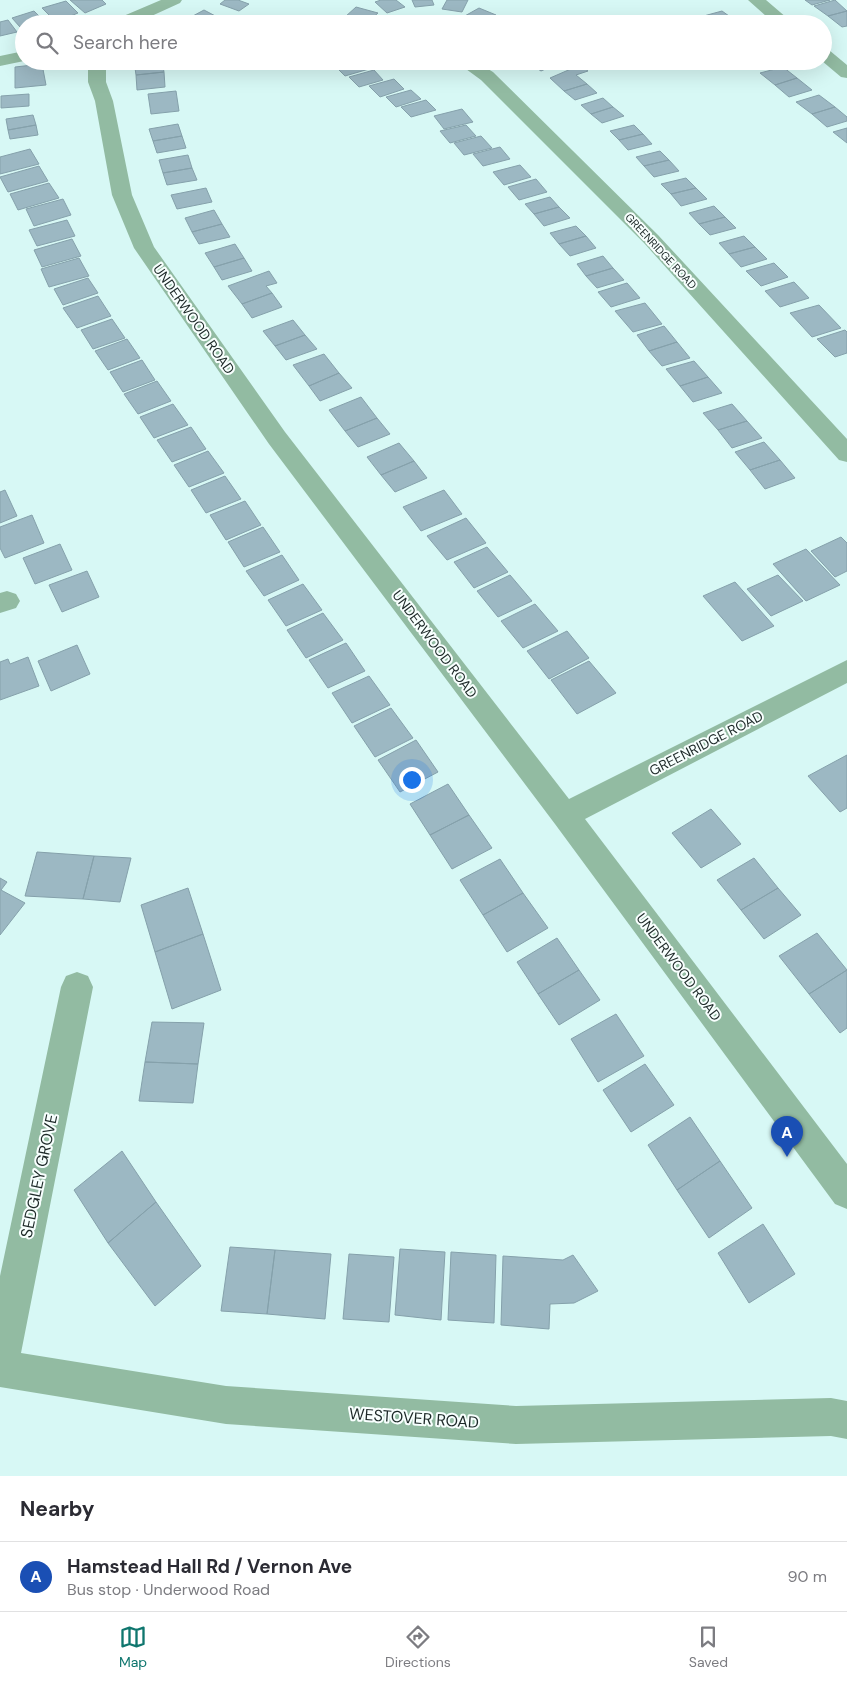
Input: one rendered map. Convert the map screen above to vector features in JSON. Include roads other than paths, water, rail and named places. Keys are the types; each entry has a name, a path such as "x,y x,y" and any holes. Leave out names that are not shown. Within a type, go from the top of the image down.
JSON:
{"street":[{"path":"140,15 174,0"},
{"path":"756,0 775,15"},
{"path":"0,61 15,58"},
{"path":"832,61 847,73"},
{"name":"UNDERWOOD ROAD","path":"97,70 97,82 104,101 122,194 144,248 277,438 566,815 847,1192"},
{"name":"GREENRIDGE ROAD","path":"477,70 487,76 651,238 847,454"},
{"name":"GREENRIDGE ROAD","path":"566,815 847,671"},
{"name":"SEDGLEY GROVE","path":"0,1364 77,987"},
{"name":"WESTOVER ROAD","path":"0,1368 226,1405 516,1425 842,1414"}],"place":[{"name":"Hamstead Hall Rd / Vernon Ave","path":"787,1157"}]}
